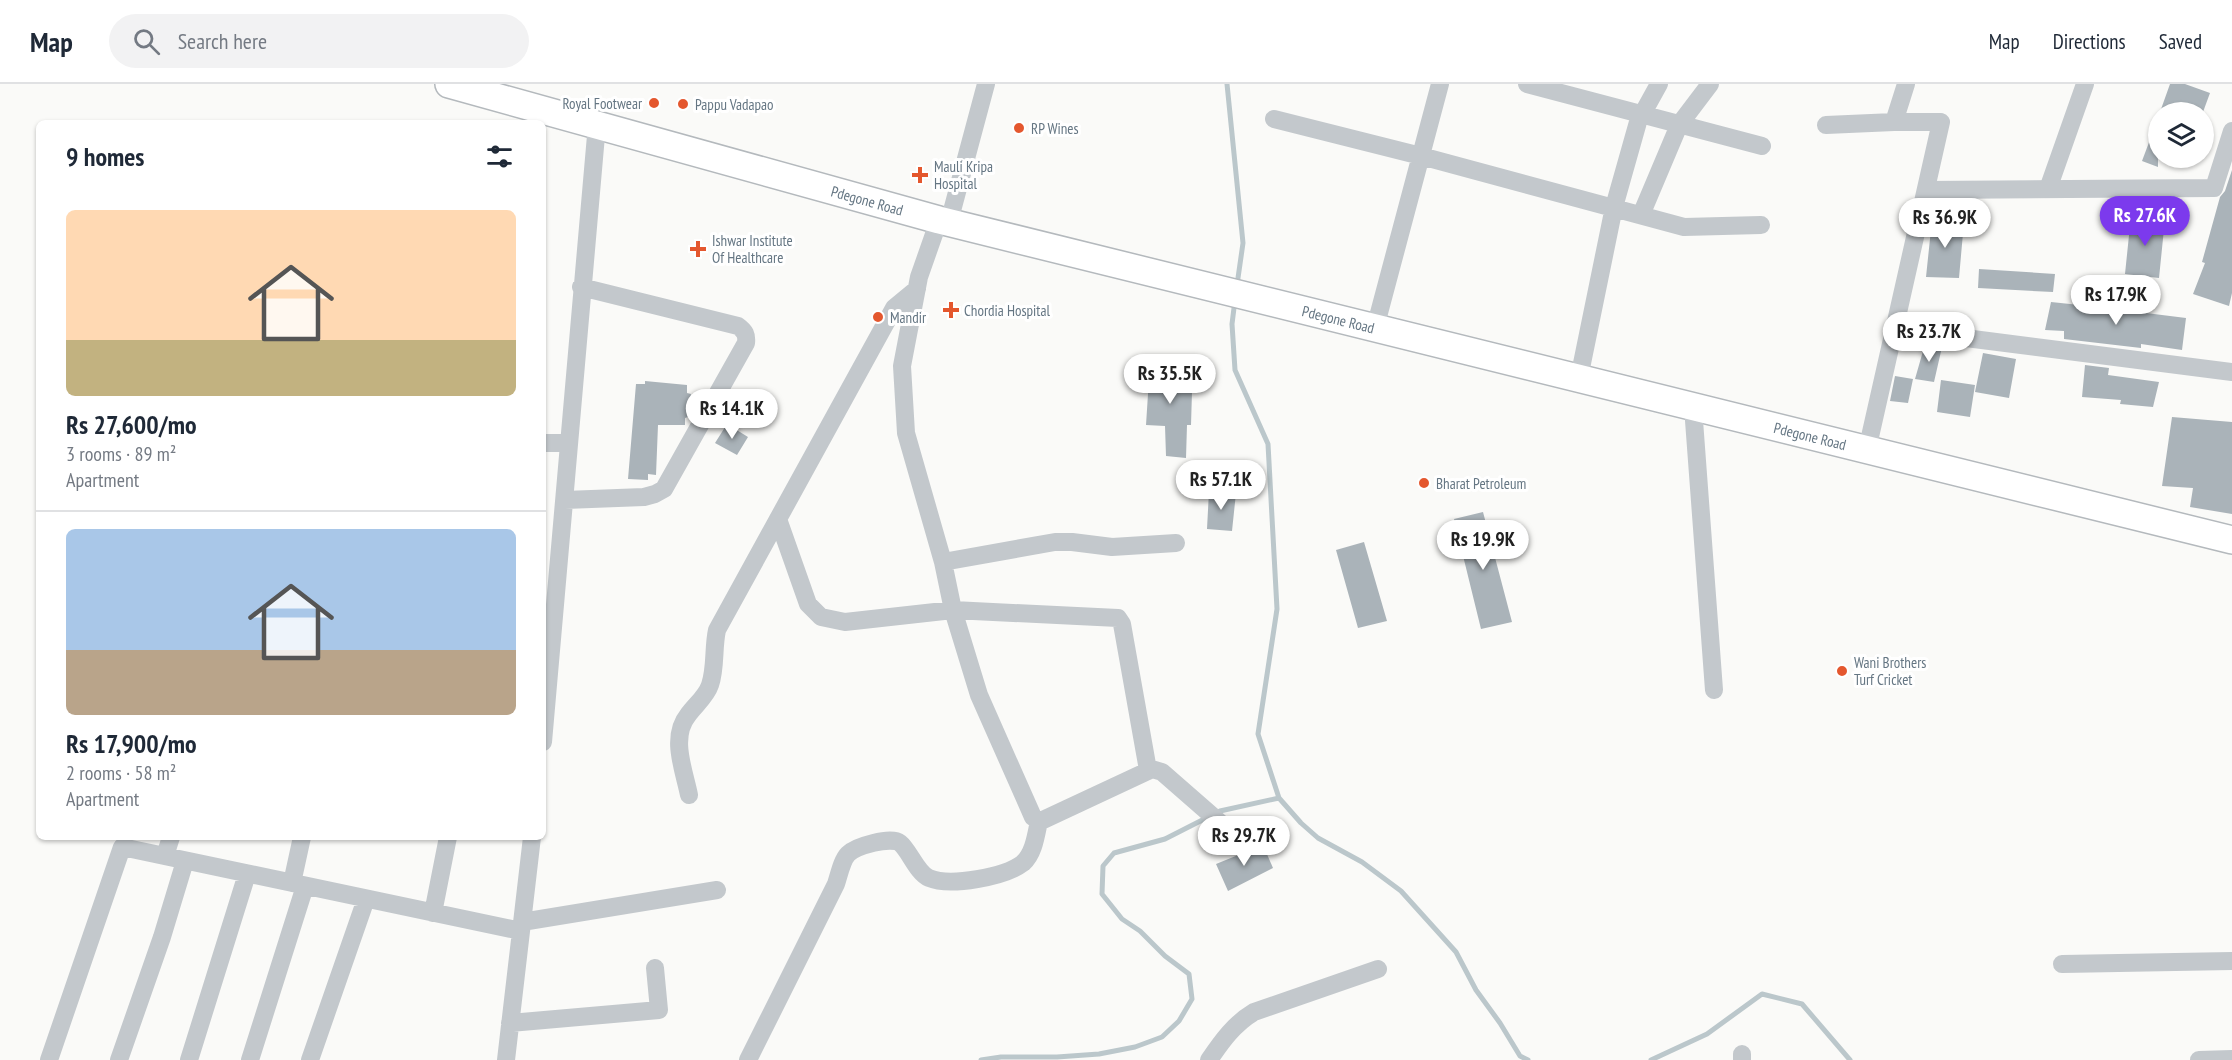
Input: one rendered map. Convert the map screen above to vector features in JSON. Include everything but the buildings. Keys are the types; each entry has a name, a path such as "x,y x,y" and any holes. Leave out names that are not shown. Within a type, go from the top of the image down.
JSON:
{"highway":[{"name":"Pdegone Road","path":"449,84 944,221 2232,540"}],"street":[{"path":"986,84 944,221 917,289 902,366 906,433 978,695 1033,817 1039,820"},
{"path":"1375,328 1440,84"},
{"path":"1527,84 1762,146"},
{"path":"1579,378 1614,207 1642,116 1659,84"},
{"path":"1641,215 1679,125 1710,84"},
{"path":"1894,122 1906,84"},
{"path":"2048,189 2085,84"},
{"path":"1274,119 1684,227 1761,225"},
{"path":"1826,125 1941,122 1867,450"},
{"path":"546,710 581,287 597,124"},
{"path":"1926,190 2214,188 2232,131"},
{"path":"565,500 644,497 664,489 746,343 747,337 744,330 738,326 581,287"},
{"path":"689,795 678,744 679,730 710,686 717,630 894,308 917,289"},
{"path":"1894,329 2232,372"},
{"path":"1693,407 1714,690"},
{"path":"546,443 569,443"},
{"path":"777,519 808,604 821,617 845,622 953,610 1118,618 1122,624 1148,770"},
{"path":"943,562 1055,542 1112,547 1176,543"},
{"path":"546,594 558,582"},
{"path":"1039,820 1152,769 1162,772 1241,841"},
{"path":"748,1060 836,884 847,855 860,847 889,840 900,843 927,878 943,882 965,881 1008,872 1024,862 1033,849 1039,820"},
{"path":"165,856 170,840"},
{"path":"250,1060 299,884 302,840"},
{"path":"433,913 447,840"},
{"path":"506,1060 532,840"},
{"path":"49,1060 122,847 433,913 521,927 717,890"},
{"path":"119,1060 162,937 185,861"},
{"path":"189,1060 247,874"},
{"path":"310,1060 366,899"},
{"path":"2062,964 2232,961"},
{"path":"510,1023 659,1010 655,968"},
{"path":"1209,1060 1241,1019 1254,1012 1378,969"},
{"path":"2199,1060 2232,1059"}],"waterway":[{"path":"1227,84 1243,243 1237,285"},
{"path":"1235,300 1232,324 1235,370 1268,444 1277,609 1258,734 1279,798 1318,838 1362,862 1401,891 1456,952 1476,990 1520,1056 1528,1060"},
{"path":"981,1060 1001,1057 1099,1054 1135,1047 1162,1037 1179,1021 1192,999 1189,974 1165,956 1140,931 1122,919 1102,894 1103,866 1114,853 1165,839 1220,811 1279,798"},
{"path":"1651,1060 1707,1034 1762,994 1802,1004 1850,1060"}],"place":[{"name":"Royal Footwear","path":"654,103"},
{"name":"Pappu Vadapao","path":"683,104"},
{"name":"RP Wines","path":"1019,128"},
{"name":"Mauli Kripa Hospital","path":"920,175"},
{"name":"Ishwar Institute Of Healthcare","path":"698,249"},
{"name":"Chordia Hospital","path":"951,310"},
{"name":"Mandir","path":"878,317"},
{"name":"Bharat Petroleum","path":"1424,483"},
{"name":"Wani Brothers Turf Cricket","path":"1842,671"}]}
